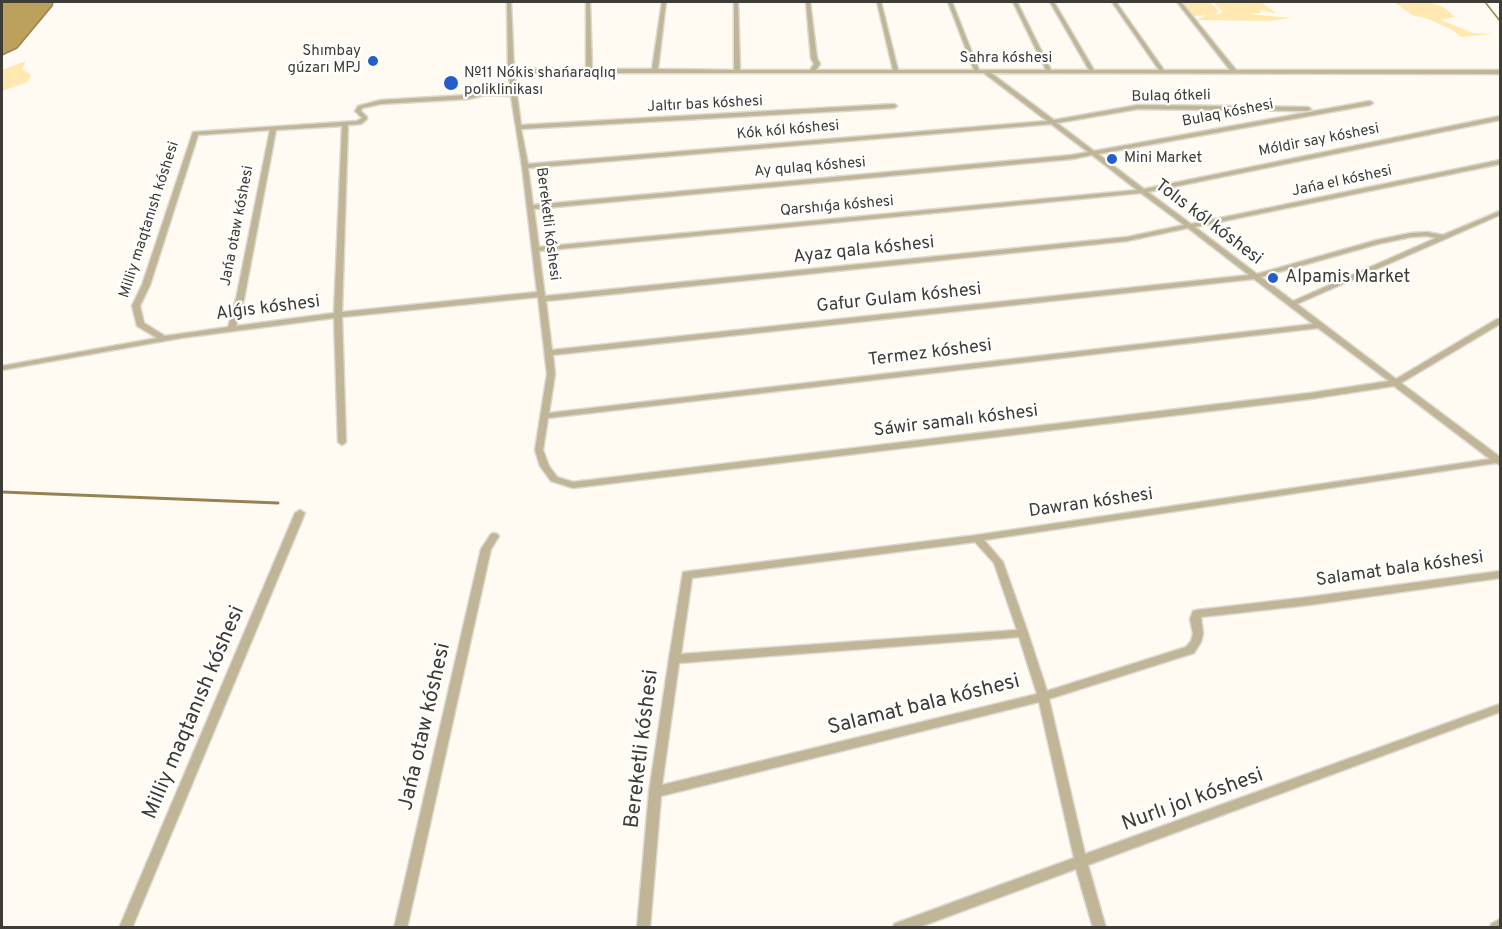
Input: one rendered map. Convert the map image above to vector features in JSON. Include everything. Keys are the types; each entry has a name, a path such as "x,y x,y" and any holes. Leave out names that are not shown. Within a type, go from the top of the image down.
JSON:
{"street":[{"name":"Bereketli kóshesi","path":"509,2 512,71 518,127 525,166 550,374 539,450"},
{"path":"588,2 589,71"},
{"path":"655,71 664,2"},
{"path":"736,2 737,71"},
{"path":"808,2 813,57 817,64 812,71"},
{"path":"879,2 896,71"},
{"path":"950,2 981,71"},
{"path":"1015,2 1048,71"},
{"path":"1052,2 1092,71"},
{"path":"1114,2 1163,72"},
{"path":"1179,2 1234,71"},
{"name":"Sahra kóshesi","path":"512,71 1500,72"},
{"name":"Tolıs kól kóshesi","path":"981,71 1053,122 1254,277 1500,461"},
{"path":"273,128 345,124 365,120 358,111 360,107 381,102 468,97 486,93 516,94"},
{"name":"Bulaq kóshesi","path":"1092,153 1370,103"},
{"name":"Jaltır bas kóshesi","path":"518,127 894,106"},
{"name":"Bulaq ótkeli","path":"1053,122 1138,107 1326,110"},
{"name":"Móldir say kóshesi","path":"1142,191 1500,118"},
{"name":"Kók kól kóshesi","path":"525,166 1053,122"},
{"path":"342,442 338,315 345,124"},
{"name":"Milliy maqtanısh kóshesi","path":"164,339 140,324 136,306 146,285 195,133 273,128"},
{"name":"Jańa otaw kóshesi","path":"231,329 240,299 273,128"},
{"name":"Ay qulaq kóshesi","path":"530,207 1060,158 1092,153"},
{"name":"Jańa el kóshesi","path":"1189,227 1500,162"},
{"name":"Qarshıǵa kóshesi","path":"535,249 1142,191"},
{"path":"1292,304 1500,213"},
{"name":"Ayaz qala kóshesi","path":"541,297 1127,239 1189,227"},
{"name":"Gafur Gulam kóshesi","path":"548,353 1254,277 1377,242 1411,235 1427,234 1445,238"},
{"name":"Alǵıs kóshesi","path":"2,368 231,329 338,315 541,297"},
{"path":"1395,383 1500,321"},
{"name":"Termez kóshesi","path":"544,416 1320,325"},
{"name":"Sáwir samalı kóshesi","path":"539,450 554,480 573,485 1310,396 1395,383"},
{"name":"Dawran kóshesi","path":"687,575 977,538 1500,461"},
{"name":"Milliy maqtanısh kóshesi","path":"125,927 300,513"},
{"name":"Jańa otaw kóshesi","path":"400,927 486,549 494,537"},
{"path":"977,538 998,562 1023,633 1043,697 1080,863 1101,927"},
{"name":"Salamat bala kóshesi","path":"655,792 1043,697 1191,650 1197,642 1195,619 1197,614 1500,574"},
{"name":"Bereketli kóshesi","path":"643,927 655,792 687,575"},
{"path":"674,659 1023,633"},
{"name":"Nurlı jol kóshesi","path":"899,927 1080,863 1500,708"},
{"path":"1496,927 1500,925"}],"shaded area":[{"path":"2,2 53,2 17,48 2,55"},
{"path":"1182,2 1210,2 1219,11 1216,15 1223,12 1213,2 1261,2 1277,14 1261,10 1260,13 1249,14 1292,18 1269,21 1196,20 1207,15 1194,16"},
{"path":"1394,2 1430,2 1445,8 1455,17 1441,20 1473,33 1493,34 1461,37 1451,29 1412,15"},
{"path":"26,61 22,69 31,75 28,82 2,91 2,70"}],"waterway":[{"path":"1485,2 1500,21"},
{"path":"2,492 278,503"}],"place":[{"name":"Shımbay gúzarı MPJ","path":"373,61"},
{"name":"№11 Nókis shańaraqlıq poliklinikası","path":"451,83"},
{"name":"Mini Market","path":"1112,159"},
{"name":"Alpamis Market","path":"1273,278"}]}
